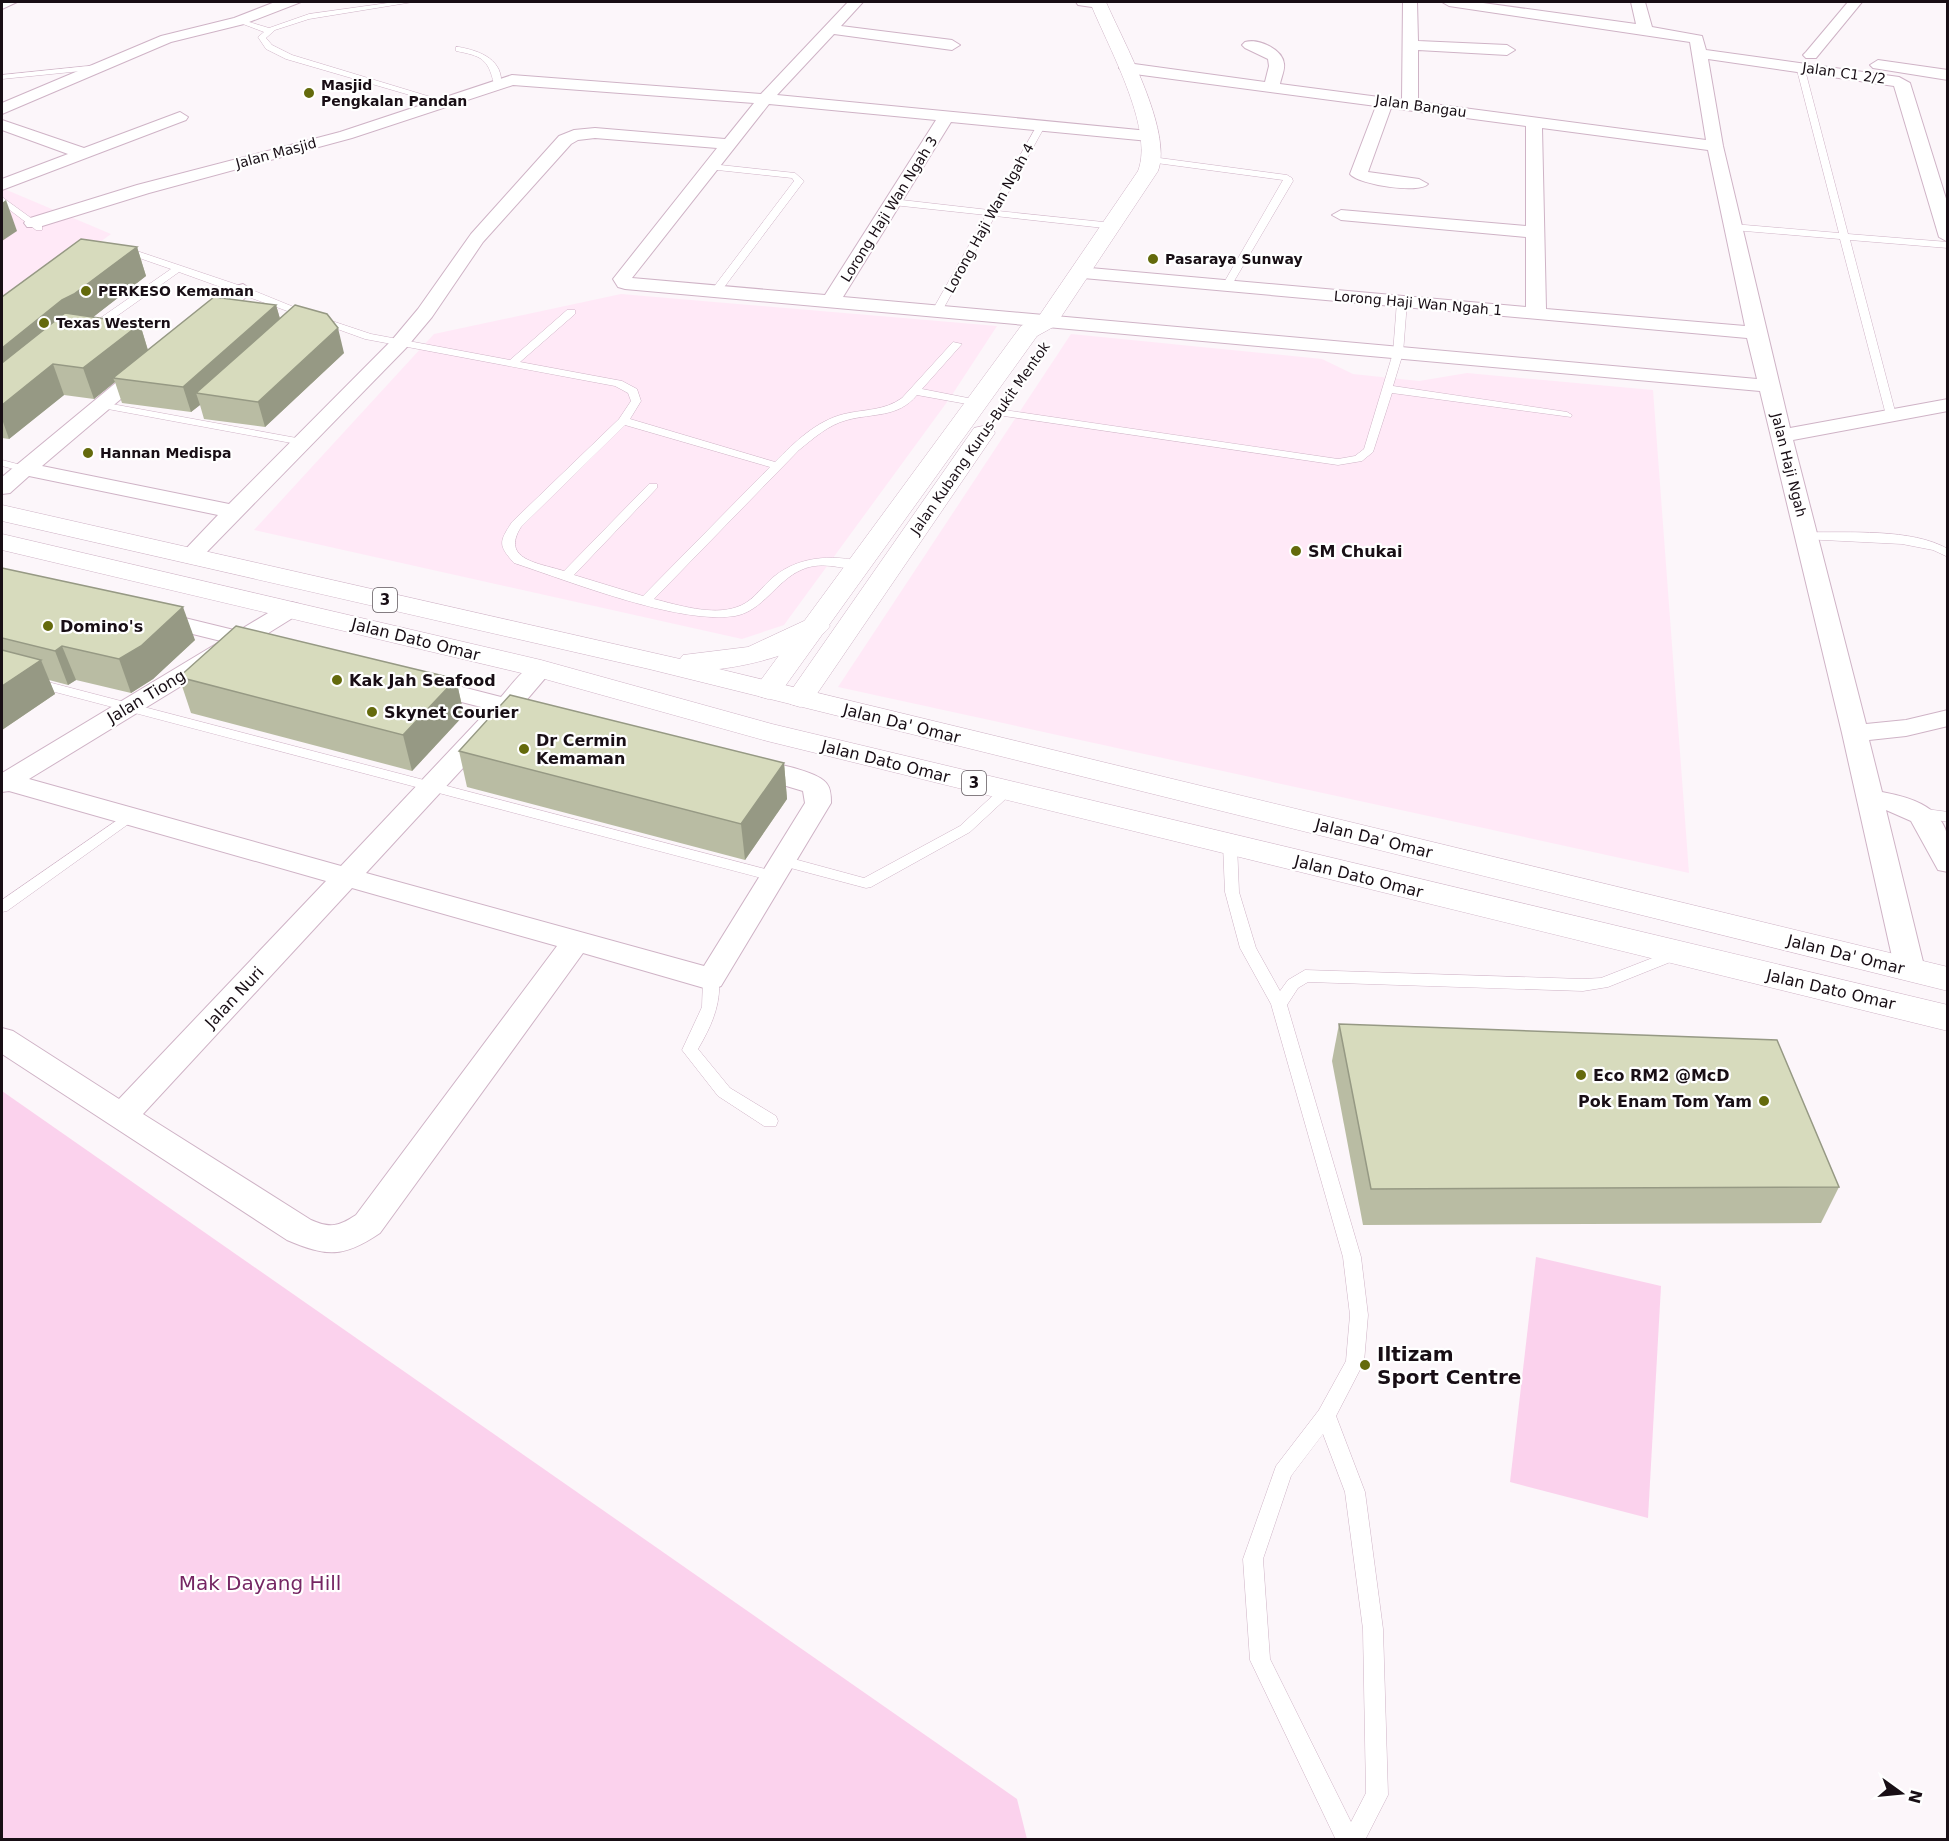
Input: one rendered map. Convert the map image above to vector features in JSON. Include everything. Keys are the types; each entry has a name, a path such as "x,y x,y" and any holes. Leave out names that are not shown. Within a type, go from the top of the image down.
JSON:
{"main road":[{"path":"1047,321 1113,226 1148,171 1152,160 1149,136 1127,68 1093,2"},
{"name":"Jalan Kubang Kurus-Bukit Mentok","path":"780,699 816,626 860,565 987,408 1051,334 1047,321"},
{"name":"Jalan Kubang Kurus-Bukit Mentok","path":"780,699 987,408"},
{"name":"Jalan Dato Omar","path":"2,513 649,660 780,699"},
{"name":"Jalan Dato Omar","path":"2,542 542,669 767,732 1947,1018"},
{"path":"649,660 735,659 782,646 816,626"},
{"path":"542,669 623,684 732,710 780,699 784,720 801,727 1022,784 1059,795 1092,812"},
{"name":"Jalan Da' Omar","path":"780,699 1947,979"}],"street":[{"path":"2,5 10,2"},
{"path":"2,109 166,39 239,21 272,3 294,2"},
{"path":"856,2 828,29 765,99 622,279 632,285 1768,386"},
{"path":"1410,2 1410,104"},
{"path":"1449,2 1645,30 1698,46"},
{"path":"1638,2 1645,30"},
{"path":"1806,61 1855,2"},
{"path":"828,29 952,45"},
{"path":"1250,45 1265,50 1275,57 1277,66 1271,86"},
{"path":"1409,45 1507,50"},
{"name":"Jalan C1 2/2","path":"1698,46 1806,61 1899,82 1904,86 1947,237"},
{"name":"Jalan Haji Ngah","path":"1698,46 1714,146 1768,386 1855,733 1910,970"},
{"path":"1806,61 1947,75"},
{"name":"Jalan Bangau","path":"1127,68 1714,146"},
{"name":"Jalan Masjid","path":"36,225 143,189 346,135 498,84 518,80 947,115 1149,136"},
{"path":"1386,101 1359,174 1365,178 1419,184"},
{"name":"Lorong Haji Wan Ngah 3","path":"830,302 947,115"},
{"path":"2,185 180,117"},
{"path":"1534,122 1536,313"},
{"path":"2,125 85,154"},
{"path":"190,556 399,344 425,313 477,238 565,140 574,135 595,133 729,144"},
{"path":"1341,215 1535,232"},
{"name":"Lorong Haji Wan Ngah 1","path":"1079,273 1756,333"},
{"path":"184,337 243,290"},
{"path":"2,488 167,350"},
{"path":"1782,436 1947,405"},
{"path":"25,468 235,512"},
{"name":"Jalan Tiong","path":"3,782 291,609"},
{"path":"127,611 287,651"},
{"name":"Jalan Nuri","path":"122,1116 542,669"},
{"path":"403,680 564,720"},
{"path":"1855,733 1906,728 1947,718"},
{"path":"3,782 711,979 818,803 816,787 802,780 723,760"},
{"path":"1869,798 1906,804 1919,813 1928,823 1947,863"},
{"path":"2,1039 299,1230 327,1242 345,1239 368,1224 576,941"}],"lane":[{"path":"239,21 267,30 304,18 409,2"},
{"path":"267,30 262,37 263,42 289,57 441,103"},
{"path":"459,49 481,53 494,64 498,84"},
{"path":"1806,61 1845,236 1891,415"},
{"path":"2,77 98,67"},
{"name":"Lorong Haji Wan Ngah 4","path":"937,311 1042,124"},
{"path":"1152,160 1287,178 1288,182 1227,286"},
{"path":"711,167 795,176 799,181 715,292"},
{"path":"2,201 36,225"},
{"path":"893,202 1113,226"},
{"path":"1733,227 1947,245"},
{"path":"114,246 243,290 303,320 399,344 618,383 633,391 636,401 623,421 516,525 507,539 508,549 518,560 647,599 706,613 734,613 757,603 778,579 805,562 832,560 860,565"},
{"path":"84,330 103,321 178,268"},
{"path":"914,391 987,408 1338,462 1358,459 1369,450 1389,389 1398,352 1402,302"},
{"path":"511,364 572,312"},
{"path":"103,321 98,330 103,335 114,338"},
{"path":"647,599 778,466 818,430 835,420 895,410 908,402 914,391 957,344"},
{"path":"1389,389 1567,416"},
{"path":"101,405 196,417 302,442"},
{"path":"623,421 778,466"},
{"path":"2,463 25,468"},
{"path":"567,575 653,486"},
{"path":"1807,536 1914,542 1939,546 1947,554"},
{"path":"2,674 131,706 430,788 778,868 866,883 965,828 1006,791"},
{"path":"1919,813 1947,817"},
{"path":"2,907 129,817"},
{"path":"1230,845 1232,892 1248,948 1279,1004 1352,1257 1359,1315 1355,1362 1326,1416 1283,1472 1253,1559 1260,1660 1348,1839"},
{"path":"1279,1004 1293,984 1305,976 1583,985 1603,983 1678,953"},
{"path":"711,979 714,995 690,1050 724,1092 770,1121"},
{"path":"1326,1416 1355,1492 1373,1629 1377,1795 1353,1839"}],"shaded area":[{"path":"2,188 111,234 2,313"},
{"path":"621,294 997,326 950,398 784,625 742,639 254,530 434,334"},
{"name":"SM Chukai","path":"1071,334 1322,359 1353,374 1419,381 1467,373 1653,390 1689,873 838,687"}],"green space":[{"name":"Mak Dayang Hill","path":"2,1091 1017,1799 1027,1839 2,1839"},
{"path":"1536,1257 1661,1286 1648,1518 1510,1482"}],"building":[{"path":"81,239 137,247 74,294 62,300 2,348 2,297"},
{"path":"214,297 276,305 183,387 113,378"},
{"path":"295,305 327,314 338,328 258,402 196,393"},
{"path":"65,313 140,324 83,368 53,364 2,405 2,363"},
{"path":"2,568 183,607 141,646 119,659 62,646 55,651 2,638"},
{"path":"236,626 456,679 403,735 179,677"},
{"path":"2,650 41,660 2,686"},
{"path":"510,695 784,763 741,824 459,751"},
{"path":"1339,1024 1777,1040 1839,1187 1371,1189"}],"place":[{"name":"Masjid Pengkalan Pandan","path":"309,93"},
{"name":"Pasaraya Sunway","path":"1153,259"},
{"name":"PERKESO Kemaman","path":"86,291"},
{"name":"Texas Western","path":"44,323"},
{"name":"Hannan Medispa","path":"88,453"},
{"name":"SM Chukai","path":"1296,551"},
{"name":"Domino's","path":"48,626"},
{"name":"Kak Jah Seafood","path":"337,680"},
{"name":"Skynet Courier","path":"372,712"},
{"name":"Dr Cermin Kemaman","path":"524,749"},
{"name":"Eco RM2 @McD","path":"1581,1075"},
{"name":"Pok Enam Tom Yam","path":"1764,1101"},
{"name":"Iltizam Sport Centre","path":"1365,1365"}]}
